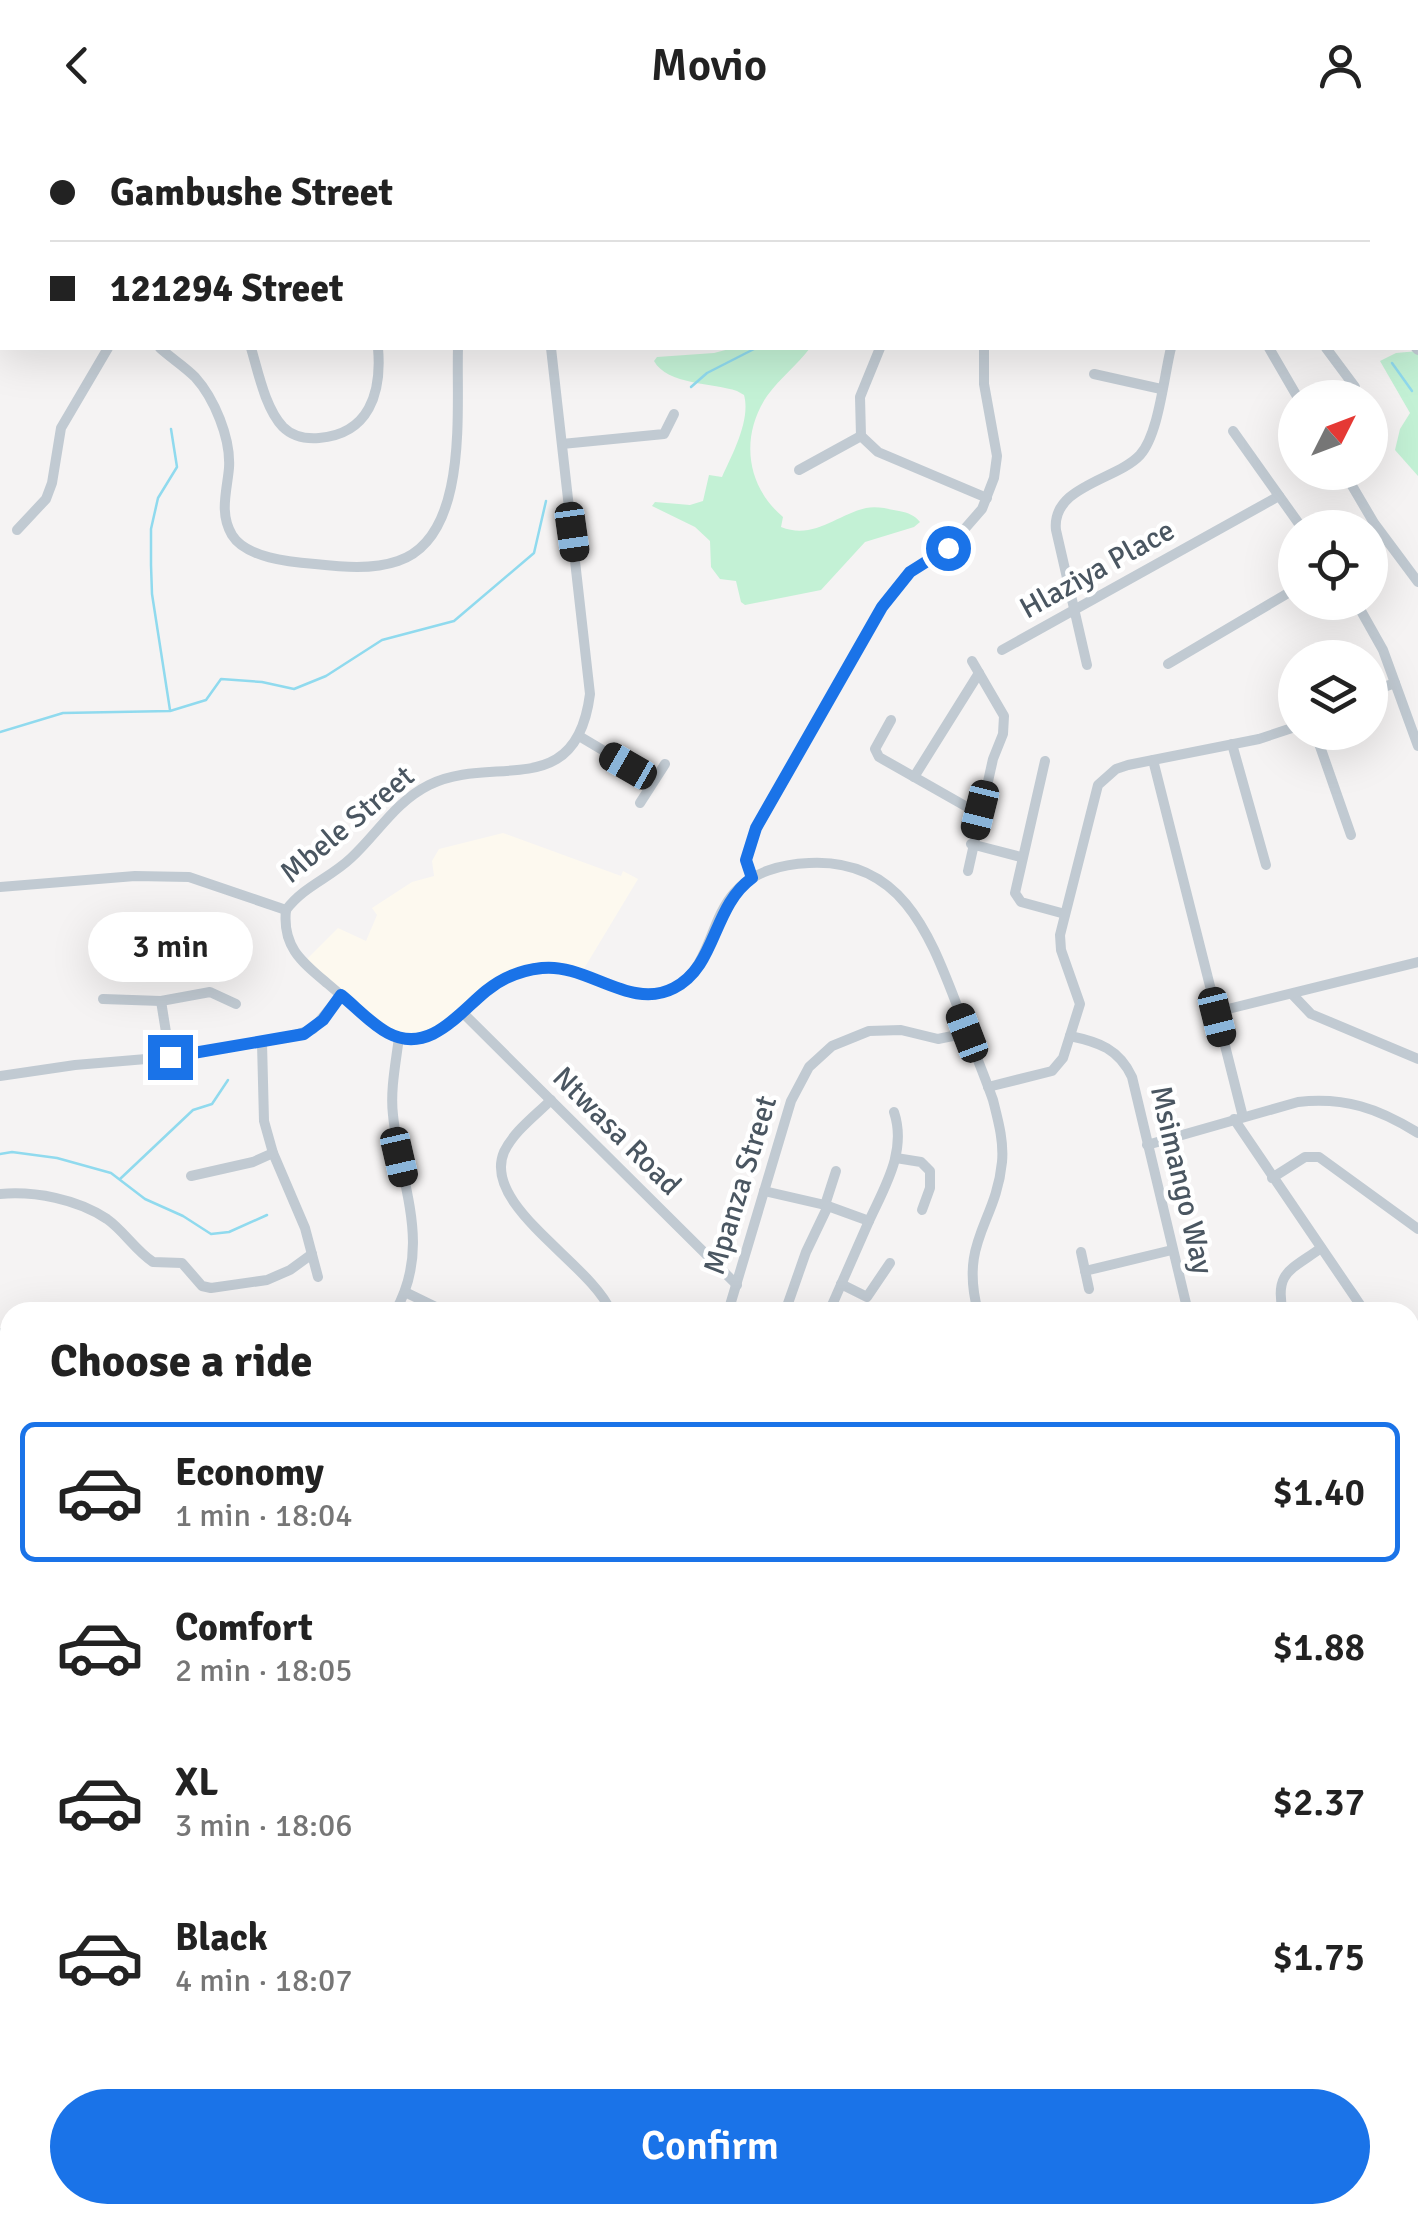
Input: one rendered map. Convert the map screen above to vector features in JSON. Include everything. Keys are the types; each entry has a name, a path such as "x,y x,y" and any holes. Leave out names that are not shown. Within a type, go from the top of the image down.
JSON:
{"street":[{"path":"17,530 46,499 61,428 107,350"},
{"path":"162,350 195,377 211,400 229,454 224,510 231,534 239,544 251,551 310,564 351,567 400,560 430,540 440,525 451,488 458,350"},
{"path":"251,350 282,426 301,438 342,435 361,423 372,399 378,350"},
{"path":"551,350 590,694 578,736 653,780"},
{"path":"879,350 860,397 861,436 878,452 988,498"},
{"path":"752,878 746,860 756,828 882,607 910,572 962,536 988,498 997,456 984,384 984,350"},
{"path":"1087,665 1056,516 1069,498 1142,453 1151,435 1170,350"},
{"path":"1270,350 1288,380"},
{"path":"1327,350 1350,380"},
{"path":"1094,374 1161,389"},
{"path":"562,444 664,434 674,414"},
{"path":"1233,431 1289,510"},
{"path":"799,470 861,436"},
{"path":"1355,490 1418,582"},
{"name":"Hlaziya Place","path":"1002,650 1279,496"},
{"path":"1168,664 1278,599"},
{"path":"1367,620 1418,746"},
{"path":"968,871 971,844 1006,725 972,661"},
{"path":"914,777 979,673"},
{"path":"1388,686 1395,683"},
{"path":"891,720 876,744 876,752 967,807 980,810"},
{"path":"988,1086 1052,1071 1060,1064 1080,1004 1060,941 1098,785 1116,769 1278,732"},
{"name":"Mbele Street","path":"286,910 311,885 349,860 414,793 462,774 510,773 541,766 566,750 578,736"},
{"path":"1232,744 1266,865"},
{"path":"1321,750 1351,836"},
{"path":"1153,760 1216,1012 1238,1118 1272,1178 1357,1302"},
{"path":"1046,762 1015,887 1019,900 1065,914"},
{"path":"640,803 665,764"},
{"path":"971,844 1022,857"},
{"path":"0,886 135,876 189,877 286,910 284,925 291,949 388,1033 419,1038 435,1034 505,979 530,969 548,967 582,972 631,993 659,994 689,978 731,896 752,878 799,863 840,864 872,876 892,888 927,930 988,1086 998,1122 1002,1160 970,1272 976,1302"},
{"path":"1216,1012 1418,962"},
{"path":"103,999 162,1001 210,992 236,1004"},
{"path":"1292,994 1310,1014 1418,1059"},
{"path":"0,1076 170,1057 262,1042 312,1029 341,995"},
{"path":"162,1001 170,1057"},
{"name":"Ntwasa Road","path":"463,1013 736,1284"},
{"name":"Mpanza Street","path":"731,1302 796,1088 822,1053 869,1030 901,1030 938,1039 967,1033"},
{"name":"Msimango Way","path":"1070,1036 1095,1041 1121,1059 1132,1077 1185,1302"},
{"path":"399,1037 392,1110 414,1242 414,1264 401,1302"},
{"path":"262,1042 264,1121 273,1153 305,1228 318,1277"},
{"path":"551,1100 506,1149 501,1168 504,1189 606,1302"},
{"path":"1146,1145 1298,1102 1339,1100 1373,1108 1418,1134"},
{"path":"834,1302 896,1158 899,1132 894,1112"},
{"path":"190,1176 254,1162 273,1153"},
{"path":"1272,1178 1305,1156 1319,1157 1418,1229"},
{"path":"896,1158 921,1162 930,1171 930,1188 922,1210"},
{"path":"788,1302 827,1205 836,1171"},
{"path":"764,1191 827,1205 868,1221"},
{"path":"0,1194 54,1198 78,1205 105,1218 153,1262 182,1263 202,1286 212,1288 267,1280 312,1254"},
{"path":"1282,1302 1282,1278 1321,1248"},
{"path":"1085,1270 1172,1250"},
{"path":"1081,1252 1089,1289"},
{"path":"841,1284 867,1297 890,1264"},
{"path":"406,1293 425,1302"}],"shaded area":[{"path":"503,833 638,879 582,972 548,967 505,978 435,1034 399,1037 303,963 338,928 366,941 377,915 372,908 412,882 434,876 432,861 439,849"}],"green space":[{"path":"808,350 767,396 758,411 750,444 755,476 761,491 783,517 781,527 814,529 870,507 906,513 920,522 865,542 821,590 745,605 741,602 736,581 720,579 711,567 710,541 695,527 652,506 655,502 690,505 703,501 709,475 722,477 731,458 743,426 744,395 669,375 654,361 657,357"},
{"path":"1418,351 1418,476 1395,450 1400,429 1410,413 1380,361 1396,353"}],"waterway":[{"path":"691,387 707,373 752,350"},
{"path":"1392,363 1412,391"},
{"path":"170,710 152,594 151,529 158,498 177,467 171,429"},
{"path":"0,732 63,713 170,711 206,700 221,679 294,689 326,676 382,640 454,621 534,553 546,501"},
{"path":"120,1179 193,1110 212,1104 228,1080"},
{"path":"0,1154 57,1158 111,1173 145,1199 211,1234 229,1232 267,1215"}],"route":[{"path":"170,1057 304,1034 323,1020 341,995 388,1033 419,1038 450,1026 487,990 530,969 570,969 644,995 675,988 700,963 731,896 752,878 746,860 756,828 882,607 910,572 948,548"}]}
